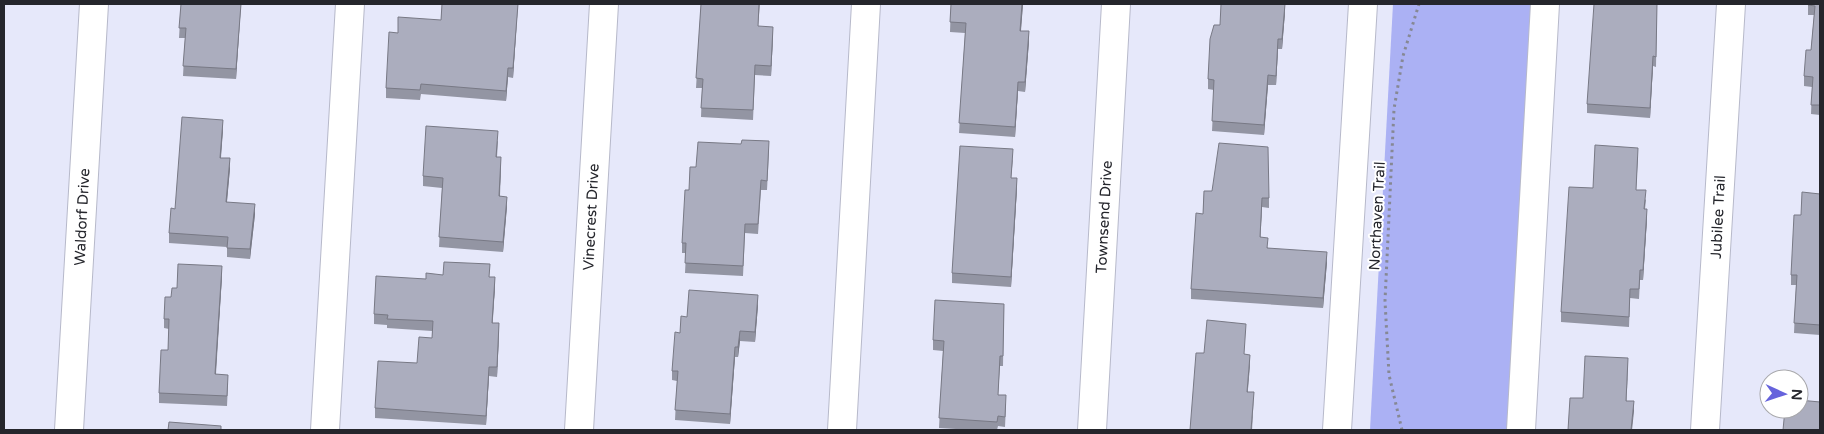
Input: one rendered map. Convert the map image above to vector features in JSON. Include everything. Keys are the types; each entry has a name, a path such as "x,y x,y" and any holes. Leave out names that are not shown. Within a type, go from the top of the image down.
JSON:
{"street":[{"name":"Waldorf Drive","path":"69,430 94,4"},
{"path":"325,430 350,4"},
{"name":"Vinecrest Drive","path":"579,430 604,4"},
{"path":"842,430 866,4"},
{"name":"Townsend Drive","path":"1092,430 1116,4"},
{"path":"1338,430 1363,4"},
{"path":"1521,430 1545,4"},
{"name":"Jubilee Trail","path":"1705,430 1731,4"}],"path":[{"name":"Northaven Trail","path":"1402,430 1389,375 1385,301 1394,109 1403,56 1419,4"}],"shaded area":[{"path":"1393,4 1532,4 1508,430 1370,430"}],"building":[{"path":"181,4 241,4 236,69 183,66 186,28 179,28"},
{"path":"442,4 518,4 513,68 508,68 506,91 421,84 420,90 386,88 389,32 398,33 398,17 441,20"},
{"path":"701,4 759,4 758,26 773,27 771,66 755,65 753,110 701,108 703,79 696,78"},
{"path":"951,4 1022,4 1020,31 1029,31 1025,82 1018,82 1015,127 959,123 966,23 950,22"},
{"path":"1221,4 1285,4 1282,39 1278,39 1276,76 1268,75 1264,125 1212,121 1214,80 1208,79 1210,39 1214,25 1220,25"},
{"path":"1594,4 1657,4 1656,57 1653,56 1650,108 1587,104"},
{"path":"1808,4 1820,4 1820,105 1811,105 1813,77 1804,76 1806,50 1811,50 1815,6"},
{"path":"182,117 223,120 220,158 230,158 226,202 255,204 250,249 227,248 228,237 169,233 171,208 175,209"},
{"path":"426,126 498,131 496,157 501,157 499,196 507,197 503,242 439,237 443,178 423,176"},
{"path":"742,140 769,141 767,181 761,180 758,224 745,224 743,266 685,263 686,243 682,243 685,190 689,190 690,167 696,167 698,142 741,144"},
{"path":"1219,143 1268,147 1269,198 1262,198 1260,237 1268,238 1267,248 1327,252 1323,298 1191,289 1196,213 1203,214 1204,191 1212,191"},
{"path":"1595,145 1638,148 1636,190 1646,190 1644,209 1647,209 1643,270 1640,270 1639,289 1630,289 1629,317 1561,312 1569,187 1593,188"},
{"path":"960,146 1013,149 1011,178 1017,178 1011,277 952,273"},
{"path":"1802,192 1820,194 1820,325 1794,323 1797,275 1791,275 1794,215 1801,215"},
{"path":"444,262 490,264 489,277 495,277 492,323 499,323 497,367 489,367 486,416 375,408 378,361 417,363 419,337 432,338 433,321 387,319 388,315 374,314 376,276 426,279 426,273 443,275"},
{"path":"178,264 222,266 215,374 228,375 227,396 159,393 161,350 168,350 169,319 164,319 165,297 171,297 172,288 177,288"},
{"path":"689,290 758,295 755,332 740,331 738,347 735,347 730,414 675,410 678,371 672,371 675,332 680,333 681,316 687,317"},
{"path":"935,300 1004,304 1003,356 1000,356 998,395 1006,395 1005,417 998,416 997,422 939,418 944,341 933,340"},
{"path":"1207,320 1246,324 1244,354 1250,355 1247,392 1254,392 1251,430 1190,430 1196,353 1204,353"},
{"path":"1585,356 1628,358 1626,401 1634,401 1631,430 1568,430 1570,398 1583,398"},
{"path":"1809,401 1820,402 1820,430 1783,430 1784,419 1809,419"},
{"path":"169,422 221,426 221,430 168,430"}]}
